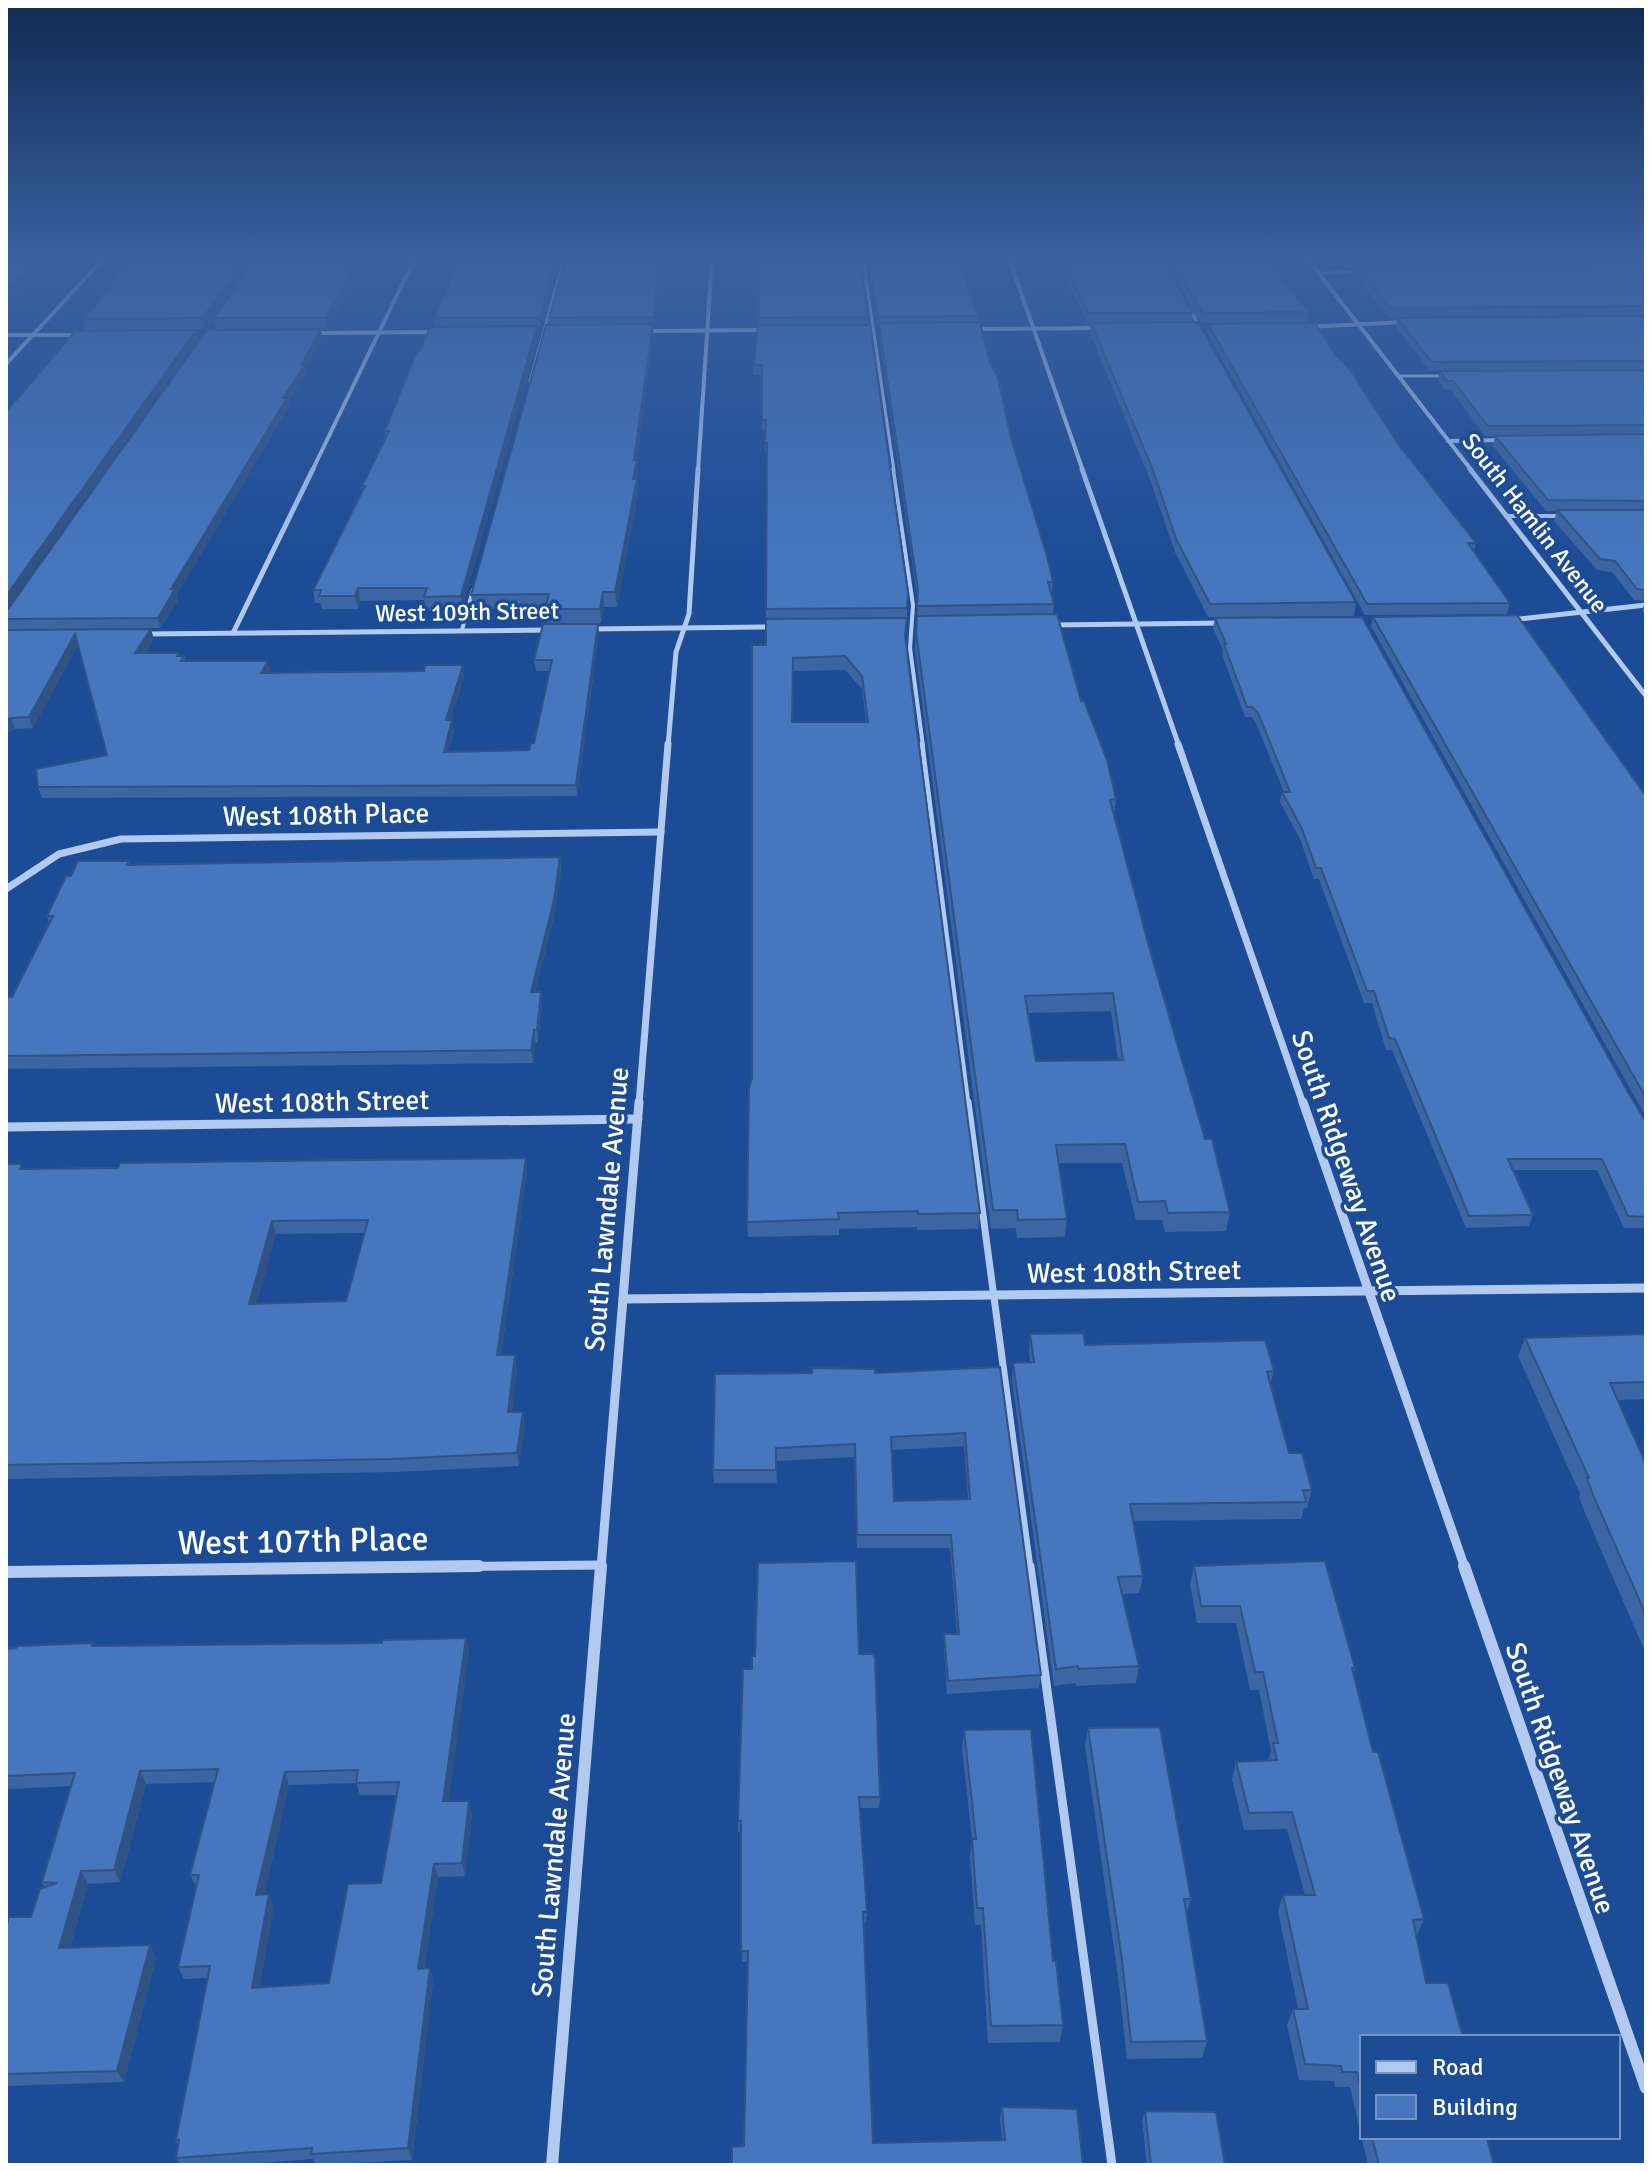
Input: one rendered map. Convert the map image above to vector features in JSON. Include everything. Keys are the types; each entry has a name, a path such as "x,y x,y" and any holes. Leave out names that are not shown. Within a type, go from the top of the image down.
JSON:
{"street":[{"path":"233,633 366,359"},
{"name":"South Lawndale Avenue","path":"552,2165 676,652 689,614 704,359"},
{"name":"South Ridgeway Avenue","path":"1044,359 1646,2088"},
{"name":"South Hamlin Avenue","path":"1386,359 1646,696"},
{"path":"1448,441 1513,440"},
{"path":"1502,620 1549,619 1618,606 1646,605"},
{"path":"1037,625 1239,623"},
{"path":"896,626 928,626"},
{"name":"West 109th Street","path":"583,629 787,627"},
{"name":"West 109th Street","path":"132,634 552,630"},
{"name":"West 108th Place","path":"6,889 35,865 76,845 121,839 661,832"},
{"name":"West 108th Street","path":"6,1127 638,1119"},
{"name":"West 108th Street","path":"623,1299 1646,1288"},
{"name":"West 107th Place","path":"6,1572 601,1565"}],"lane":[{"path":"529,386 536,359"},
{"path":"877,359 913,605 910,648 993,1295 1112,2165"},
{"path":"1399,376 1446,376"},
{"path":"1506,516 1574,515"},
{"path":"462,630 475,584"}],"building":[{"path":"51,359 175,359 6,596 6,412"},
{"path":"186,359 304,359 301,365 305,365 283,398 287,398 171,589 175,589 158,618 6,619 6,612"},
{"path":"414,359 528,359 461,596 424,597 427,588 358,588 355,596 319,596 321,590 313,590 365,486 362,486 389,431 385,431"},
{"path":"536,359 648,359 634,460 637,460 633,479 637,479 615,592 603,592 600,609 545,609 549,594 471,595"},
{"path":"755,359 875,359 908,593 907,608 766,609 766,420 762,420 762,365 754,365"},
{"path":"884,359 989,359 998,377 1011,438 1047,556 1053,582 1048,582 1054,604 917,606 918,590"},
{"path":"1106,359 1219,359 1356,602 1210,604 1176,539 1153,470"},
{"path":"1228,359 1340,359 1351,371 1399,445 1476,543 1468,543 1510,603 1367,604"},
{"path":"1430,359 1646,359 1646,361 1432,362"},
{"path":"1646,370 1646,425 1488,426 1453,381 1447,381 1440,371"},
{"path":"1646,434 1646,501 1548,500 1495,436"},
{"path":"1557,510 1646,510 1646,590 1637,589 1615,561 1600,559"},
{"path":"1057,614 1081,701 1084,701 1107,760 1116,799 1110,800 1151,954 1205,1139 1212,1139 1230,1212 1168,1213 1165,1201 1138,1202 1125,1144 1056,1145 1067,1219 1018,1220 1017,1210 993,1210 916,632 917,616","holes":["1113,993 1123,1060 1036,1061 1025,996"]},
{"path":"1517,615 1646,796 1646,1098 1373,617"},
{"path":"1362,617 1646,1122 1646,1217 1628,1216 1602,1159 1508,1159 1533,1215 1469,1216 1395,1039 1389,1038 1374,991 1367,991 1321,868 1316,868 1302,829 1282,792 1290,792 1258,713 1247,707 1215,618"},
{"path":"907,618 905,635 980,1213 838,1213 839,1219 747,1222 749,1089 752,1078 752,645 766,645 766,619","holes":["845,656 862,676 868,722 792,722 793,658"]},
{"path":"543,624 598,624 576,785 38,787 36,769 107,755 75,634 29,717 6,720 6,630 151,629 135,653 179,653 177,656 184,656 181,661 268,661 261,673 424,671 425,665 463,665 446,720 452,720 444,752 529,750 531,743 534,743 552,660 534,660"},
{"path":"560,857 554,900 531,992 541,992 537,1030 534,1030 531,1050 6,1056 6,1002 8,997 12,997 53,916 47,916 66,876 71,876 78,861 129,861 127,865"},
{"path":"526,1158 497,1355 515,1355 508,1412 523,1412 517,1453 392,1459 6,1465 6,1164 22,1164 20,1169 118,1168 120,1163","holes":["368,1220 346,1301 249,1304 272,1221"]},
{"path":"1084,1333 1085,1345 1265,1340 1274,1371 1267,1372 1289,1453 1302,1453 1312,1490 1303,1490 1306,1502 1130,1504 1143,1576 1118,1577 1139,1666 1056,1669 1013,1363 1034,1362 1030,1334"},
{"path":"1646,1334 1646,1382 1610,1383 1646,1464 1646,1615 1593,1495 1589,1478 1525,1338"},
{"path":"1000,1367 1041,1675 948,1681 944,1634 959,1634 951,1535 857,1535 855,1444 776,1448 776,1470 713,1470 715,1374 812,1373 812,1368 875,1369 875,1373","holes":["965,1433 970,1499 894,1501 891,1437"]},
{"path":"856,1561 859,1654 873,1654 875,1658 880,1797 859,1797 867,1912 863,1912 873,2143 1005,2140 1002,2107 1077,2109 1083,2165 732,2165 732,2147 744,2146 748,1951 741,1951 741,1821 738,1821 743,1669 752,1669 752,1656 755,1656 758,1563"},
{"path":"1325,1561 1355,1668 1352,1668 1373,1752 1378,1752 1424,1919 1413,1920 1426,1983 1448,1983 1462,2035 1360,2035 1360,2085 1357,2072 1342,2072 1341,2066 1305,2064 1293,2009 1308,2009 1283,1895 1315,1895 1292,1812 1249,1813 1236,1762 1277,1760 1273,1743 1278,1743 1263,1672 1255,1672 1240,1606 1201,1606 1194,1566"},
{"path":"466,1638 443,1801 469,1801 462,1863 434,1864 418,1969 430,1968 408,2148 311,2154 312,2148 176,2158 179,2140 176,2140 210,1966 178,1967 199,1875 190,1875 218,1769 140,1771 114,1870 81,1871 59,1948 150,1945 117,2071 6,2074 6,1928 9,1917 31,1917 40,1889 57,1883 42,1882 75,1773 6,1776 6,1649 93,1643 92,1646 382,1643 382,1640","holes":["358,1770 356,1783 399,1782 381,1883 348,1884 329,1983 252,1988 269,1894 256,1895 285,1772"]},
{"path":"1160,1727 1191,1899 1184,1899 1207,2041 1131,2042 1088,1728"},
{"path":"1031,1729 1053,1961 1056,1961 1063,2025 991,2026 983,1908 977,1908 972,1839 976,1839 964,1730"},
{"path":"1145,2111 1216,2112 1225,2165 1151,2165"},
{"path":"1372,2139 1487,2139 1494,2165 1379,2165"}]}
